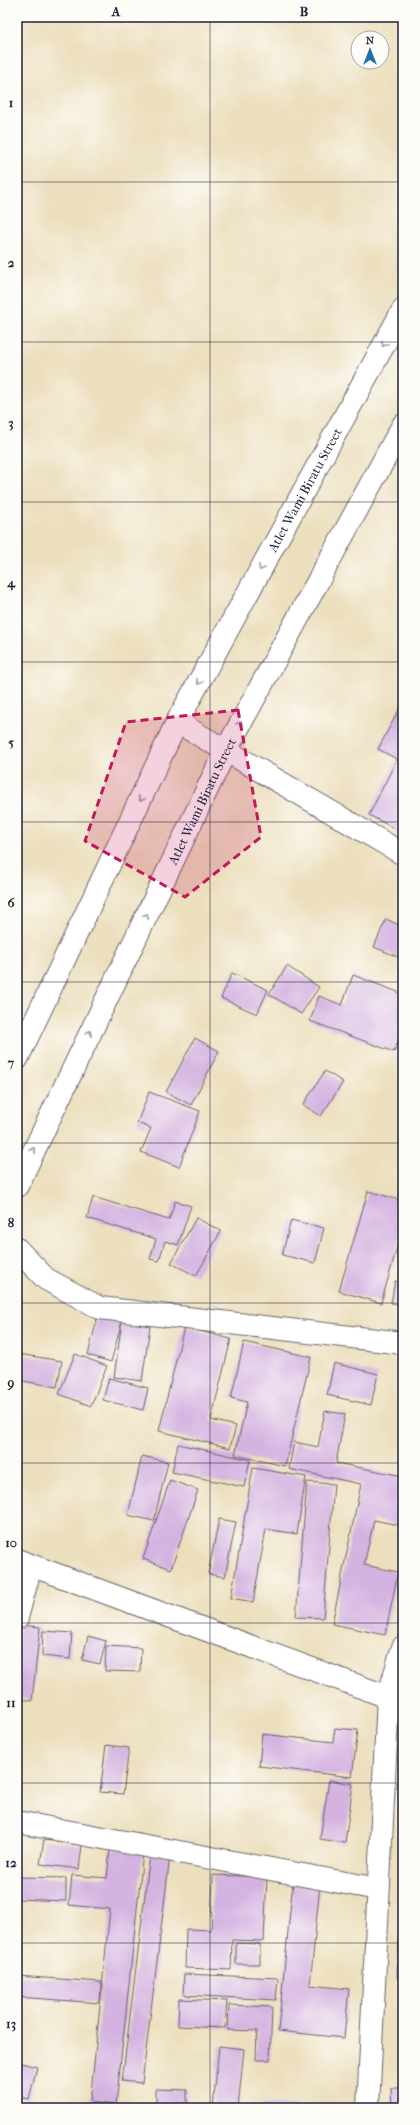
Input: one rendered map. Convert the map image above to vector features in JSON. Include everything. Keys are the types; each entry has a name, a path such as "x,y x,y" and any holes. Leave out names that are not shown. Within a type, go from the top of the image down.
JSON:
{"street":[{"name":"Atlet Wami Biratu Street","path":"17,1059 177,722 403,310"},
{"name":"Atlet Wami Biratu Street","path":"17,1186 225,752 403,425"},
{"path":"177,722 225,752 403,854"},
{"path":"17,1249 46,1279 100,1308 403,1343"},
{"path":"17,1618 24,1563 395,1699"},
{"path":"368,2108 378,1888 395,1699 403,1647"},
{"path":"17,1822 378,1888"}],"highlighted area":[{"path":"238,710 261,837 185,897 85,841 126,722"}],"building":[{"path":"403,702 403,833 369,815 397,759 378,749"},
{"path":"386,919 403,927 403,959 374,947"},
{"path":"287,966 319,987 301,1014 269,994"},
{"path":"232,973 268,990 257,1014 221,998"},
{"path":"353,975 403,994 403,1029 394,1052 310,1021 319,996 342,1005"},
{"path":"195,1038 219,1051 191,1105 166,1092"},
{"path":"325,1071 343,1082 321,1116 303,1105"},
{"path":"149,1092 200,1111 179,1167 141,1152 151,1128 137,1123"},
{"path":"402,1181 403,1182 403,1198 399,1197"},
{"path":"368,1191 403,1201 403,1227 381,1303 339,1291"},
{"path":"93,1197 169,1220 175,1201 191,1206 178,1245 165,1241 159,1261 150,1259 156,1239 87,1218"},
{"path":"196,1218 221,1231 196,1276 171,1263"},
{"path":"291,1220 324,1228 315,1263 282,1255"},
{"path":"395,1281 403,1282 403,1305 391,1303"},
{"path":"98,1315 122,1321 111,1362 88,1355"},
{"path":"122,1321 150,1326 142,1381 114,1377"},
{"path":"184,1327 231,1339 211,1420 236,1426 230,1448 159,1431"},
{"path":"244,1342 311,1357 285,1466 235,1455 247,1402 231,1398"},
{"path":"18,1354 62,1361 57,1387 17,1380"},
{"path":"75,1354 107,1366 91,1406 59,1394"},
{"path":"334,1363 378,1374 371,1405 327,1395"},
{"path":"109,1378 148,1388 143,1410 103,1400"},
{"path":"325,1411 345,1414 336,1463 403,1476 403,1526 374,1520 364,1565 398,1572 385,1635 332,1624 361,1484 289,1469 294,1442 318,1447"},
{"path":"178,1444 250,1460 244,1487 172,1472"},
{"path":"142,1456 168,1462 154,1521 128,1515"},
{"path":"253,1468 306,1477 297,1534 266,1529 253,1602 231,1598"},
{"path":"170,1480 198,1490 171,1569 143,1559"},
{"path":"307,1482 334,1484 323,1618 296,1617"},
{"path":"219,1519 236,1522 225,1577 208,1574"},
{"path":"20,1625 40,1627 32,1701 17,1698 17,1655"},
{"path":"43,1631 72,1633 70,1659 42,1656"},
{"path":"88,1636 106,1641 100,1664 82,1660"},
{"path":"106,1646 141,1648 140,1672 105,1671"},
{"path":"335,1728 358,1730 352,1777 259,1766 262,1734 333,1742"},
{"path":"106,1745 129,1748 123,1794 100,1792"},
{"path":"329,1780 353,1784 345,1843 320,1839"},
{"path":"44,1840 82,1845 79,1869 40,1864"},
{"path":"110,1849 143,1853 116,2105 90,2102 110,1909 69,1905 72,1875 107,1878"},
{"path":"150,1854 170,1856 142,2083 122,2081"},
{"path":"213,1875 267,1877 264,1941 232,1940 231,1970 185,1968 186,1929 211,1930"},
{"path":"17,1877 66,1878 66,1901 17,1899"},
{"path":"293,1881 320,1884 310,1985 349,1989 344,2038 278,2031"},
{"path":"399,1940 403,1941 403,1978 397,1978"},
{"path":"236,1943 260,1944 260,1964 236,1964"},
{"path":"184,1974 278,1978 276,2000 183,1995"},
{"path":"17,1976 101,1982 100,2003 17,1997"},
{"path":"179,1999 227,2001 225,2028 178,2026"},
{"path":"229,2005 272,2007 270,2060 256,2060 257,2031 228,2030"},
{"path":"219,2046 244,2049 238,2108 213,2108"},
{"path":"17,2062 37,2067 29,2099 17,2097"},
{"path":"391,2088 403,2088 403,2108 392,2108"},
{"path":"156,2089 187,2090 187,2108 156,2108"},
{"path":"262,2104 296,2105 296,2108 262,2108"}]}
